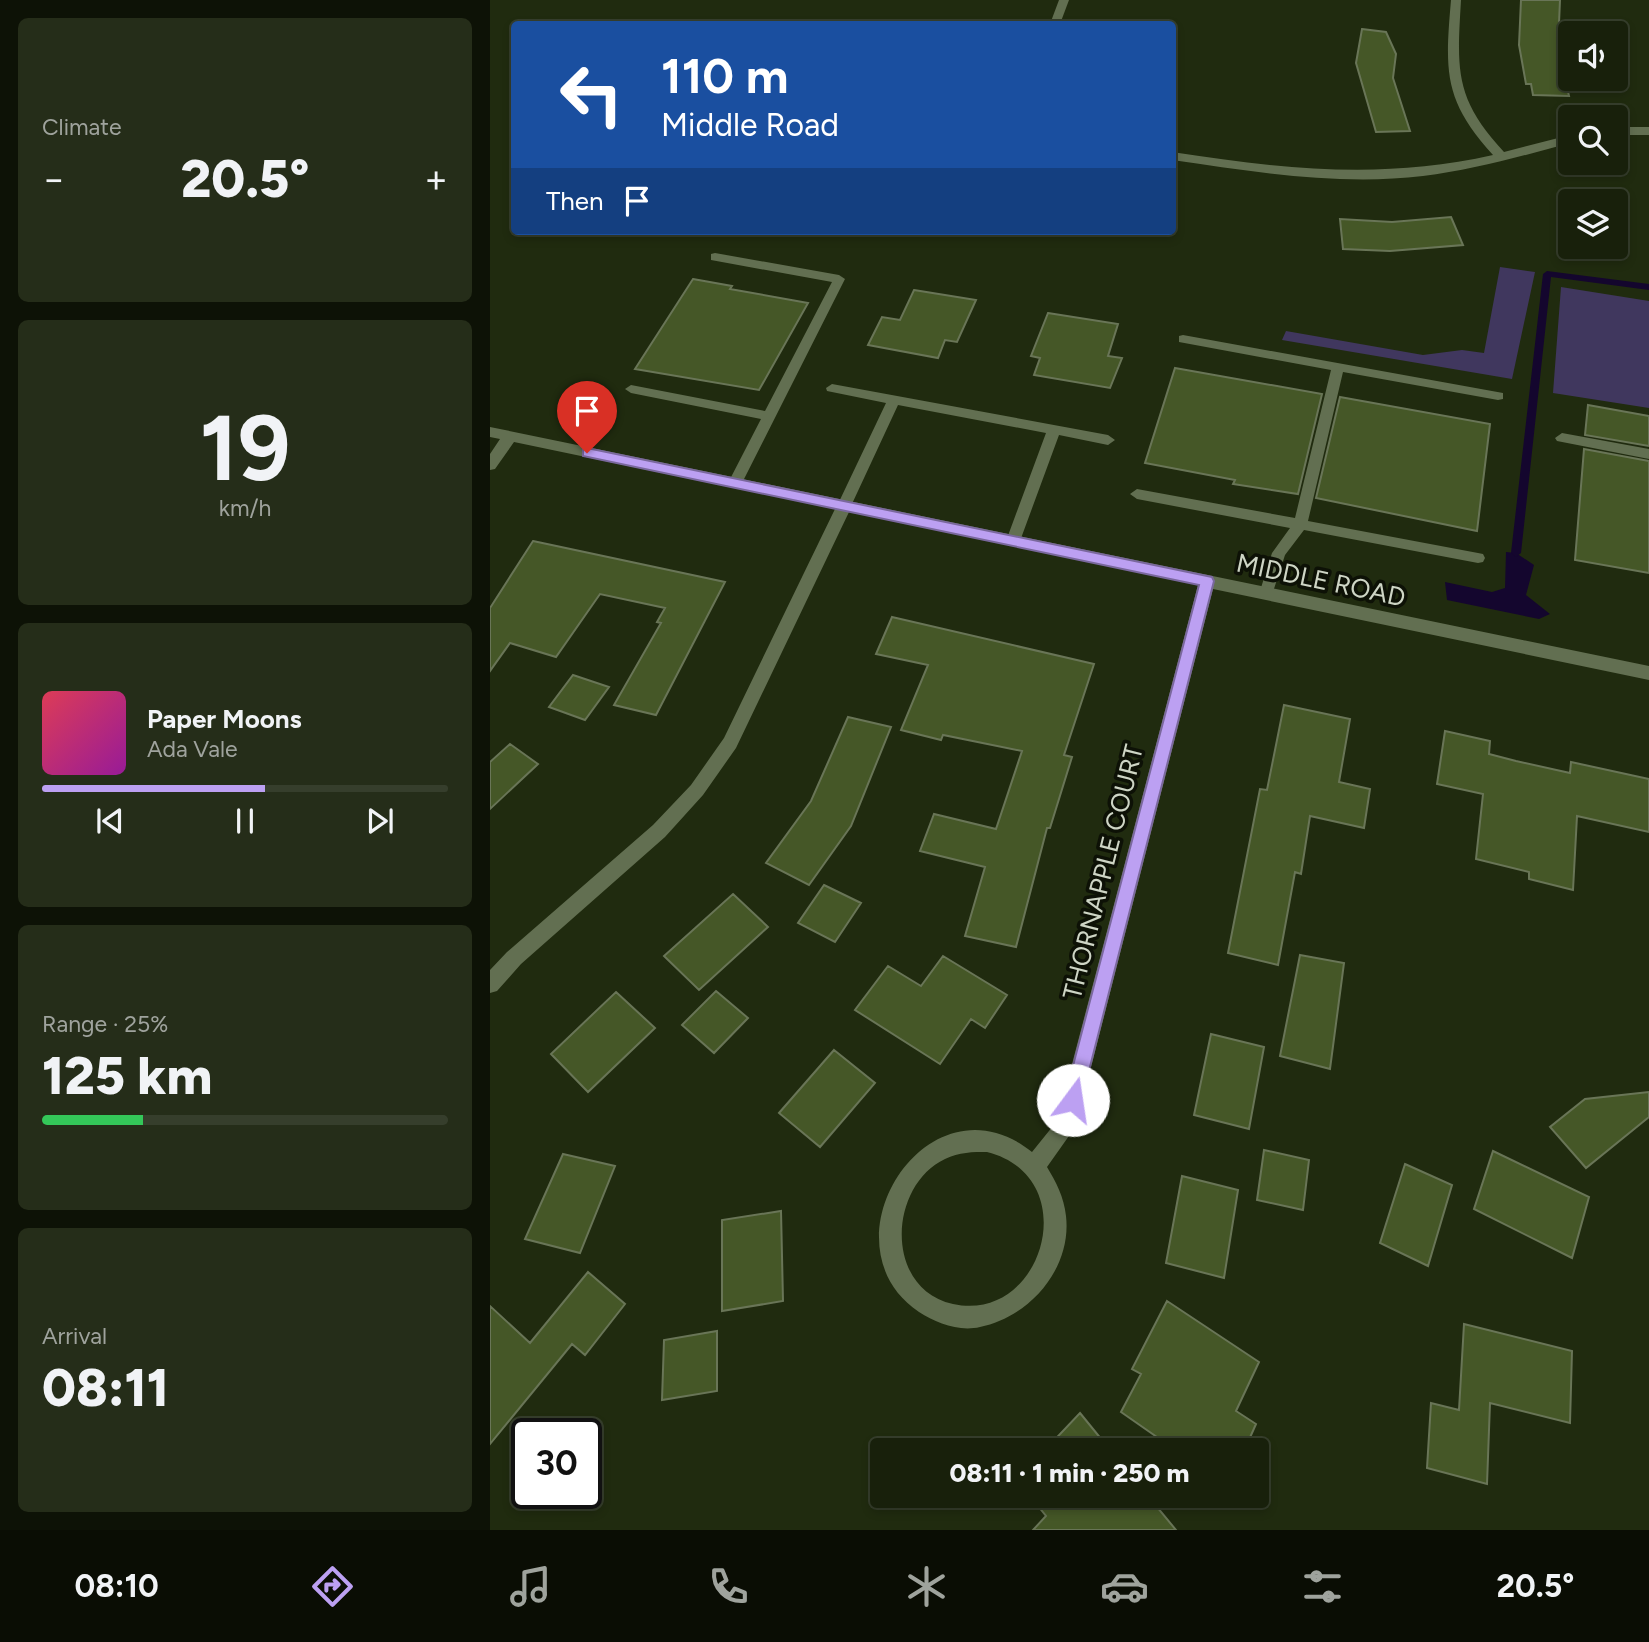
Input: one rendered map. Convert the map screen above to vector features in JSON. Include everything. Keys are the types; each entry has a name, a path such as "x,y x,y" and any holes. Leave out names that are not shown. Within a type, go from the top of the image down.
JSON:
{"street":[{"path":"1056,21 1064,0"},
{"path":"1456,0 1452,70 1455,89 1467,116 1501,157"},
{"path":"1628,131 1649,131"},
{"path":"1176,157 1270,171 1358,175 1421,172 1501,157 1558,142"},
{"name":"MIDDLE ROAD","path":"490,432 1649,673"},
{"path":"490,465 510,436"},
{"path":"490,984 514,958 659,831 697,790 730,743 844,506"},
{"name":"THORNAPPLE COURT","path":"1034,1166 1066,1126 1207,581"},
{"path":"987,1142 1012,1150 1034,1166 1049,1189 1056,1217 1054,1246 1044,1274 1024,1296 999,1312 971,1318 943,1313 918,1300 900,1277 890,1250 889,1221 898,1193 913,1169 935,1152 961,1143 987,1142"}],"lane":[{"path":"715,257 839,279 735,483"},
{"path":"1183,339 1498,396"},
{"path":"1266,593 1279,553 1300,525 1338,367"},
{"path":"832,387 1108,440"},
{"path":"631,389 769,416"},
{"path":"844,506 894,399"},
{"path":"1013,541 1054,430"},
{"path":"1562,438 1649,454"},
{"path":"1137,494 1478,558"}],"shaded area":[{"path":"1500,267 1535,272 1512,379 1282,340 1286,331 1423,355 1462,350 1484,353"},
{"path":"1561,287 1649,301 1649,408 1553,393"},
{"path":"1506,552 1516,553 1534,565 1526,595 1550,614 1539,619 1447,600 1445,582 1492,592 1505,588"}],"building":[{"path":"1521,0 1560,0 1558,91 1568,91 1569,96 1533,95 1531,84 1526,84 1519,45"},
{"path":"1362,29 1386,32 1396,54 1393,78 1410,131 1376,132 1356,63"},
{"path":"1451,217 1463,245 1390,251 1343,249 1340,219 1392,222"},
{"path":"693,279 732,286 730,289 808,303 759,390 635,369"},
{"path":"914,290 976,300 957,342 945,340 938,358 868,345 882,317 900,320"},
{"path":"1048,313 1118,324 1108,356 1122,358 1110,388 1034,375 1040,358 1031,356"},
{"path":"1175,368 1322,394 1298,494 1233,484 1235,480 1145,463"},
{"path":"1340,397 1490,424 1477,531 1316,498"},
{"path":"1588,405 1649,416 1649,446 1585,435"},
{"path":"1584,449 1649,461 1649,573 1575,560"},
{"path":"533,541 725,582 656,715 614,705 661,623 657,622 665,608 600,594 556,657 510,643 490,671 490,608"},
{"path":"892,617 1094,664 1064,755 1072,757 1050,828 1047,828 1016,947 965,936 985,867 920,851 934,814 996,829 1022,751 943,735 941,740 901,730 928,665 876,654"},
{"path":"573,675 609,687 585,720 549,707"},
{"path":"1284,705 1350,719 1339,782 1370,789 1364,828 1310,816 1301,874 1295,872 1278,965 1228,953 1260,789 1267,790"},
{"path":"848,717 891,727 851,826 809,885 766,863 811,801"},
{"path":"1445,731 1490,741 1489,754 1516,761 1570,773 1571,762 1649,779 1649,832 1577,816 1573,890 1529,879 1529,872 1476,859 1483,794 1437,784"},
{"path":"510,744 538,764 490,809 490,762"},
{"path":"824,885 861,903 835,942 798,923"},
{"path":"733,894 768,927 699,990 664,956"},
{"path":"1300,955 1344,963 1330,1069 1280,1056"},
{"path":"943,956 1007,995 985,1028 971,1019 940,1064 855,1010 888,966 921,986"},
{"path":"716,991 748,1018 714,1053 682,1025"},
{"path":"616,992 655,1028 588,1092 551,1054"},
{"path":"1211,1034 1264,1047 1249,1129 1194,1115"},
{"path":"834,1050 875,1083 820,1147 779,1113"},
{"path":"1649,1092 1649,1117 1586,1168 1550,1127 1585,1099"},
{"path":"1264,1150 1309,1160 1303,1210 1257,1200"},
{"path":"1493,1151 1589,1197 1572,1258 1474,1209"},
{"path":"563,1154 615,1166 580,1253 525,1239"},
{"path":"1405,1164 1452,1185 1428,1266 1380,1243"},
{"path":"1182,1176 1238,1190 1224,1278 1166,1263"},
{"path":"781,1211 783,1301 722,1311 722,1220"},
{"path":"588,1272 625,1304 585,1355 572,1344 490,1444 490,1306 530,1343"},
{"path":"1167,1301 1259,1362 1236,1411 1256,1424 1250,1438 1158,1438 1121,1412 1141,1374 1132,1369"},
{"path":"1464,1324 1572,1351 1570,1423 1490,1403 1487,1484 1427,1468 1431,1403 1459,1410"},
{"path":"717,1331 717,1391 662,1400 664,1340"},
{"path":"1080,1413 1100,1438 1056,1438"},
{"path":"1040,1508 1158,1508 1176,1530 1033,1530 1046,1516"}],"waterway":[{"path":"1516,553 1547,274 1649,287"}],"route":[{"path":"587,453 1207,581 1073,1100"}]}
